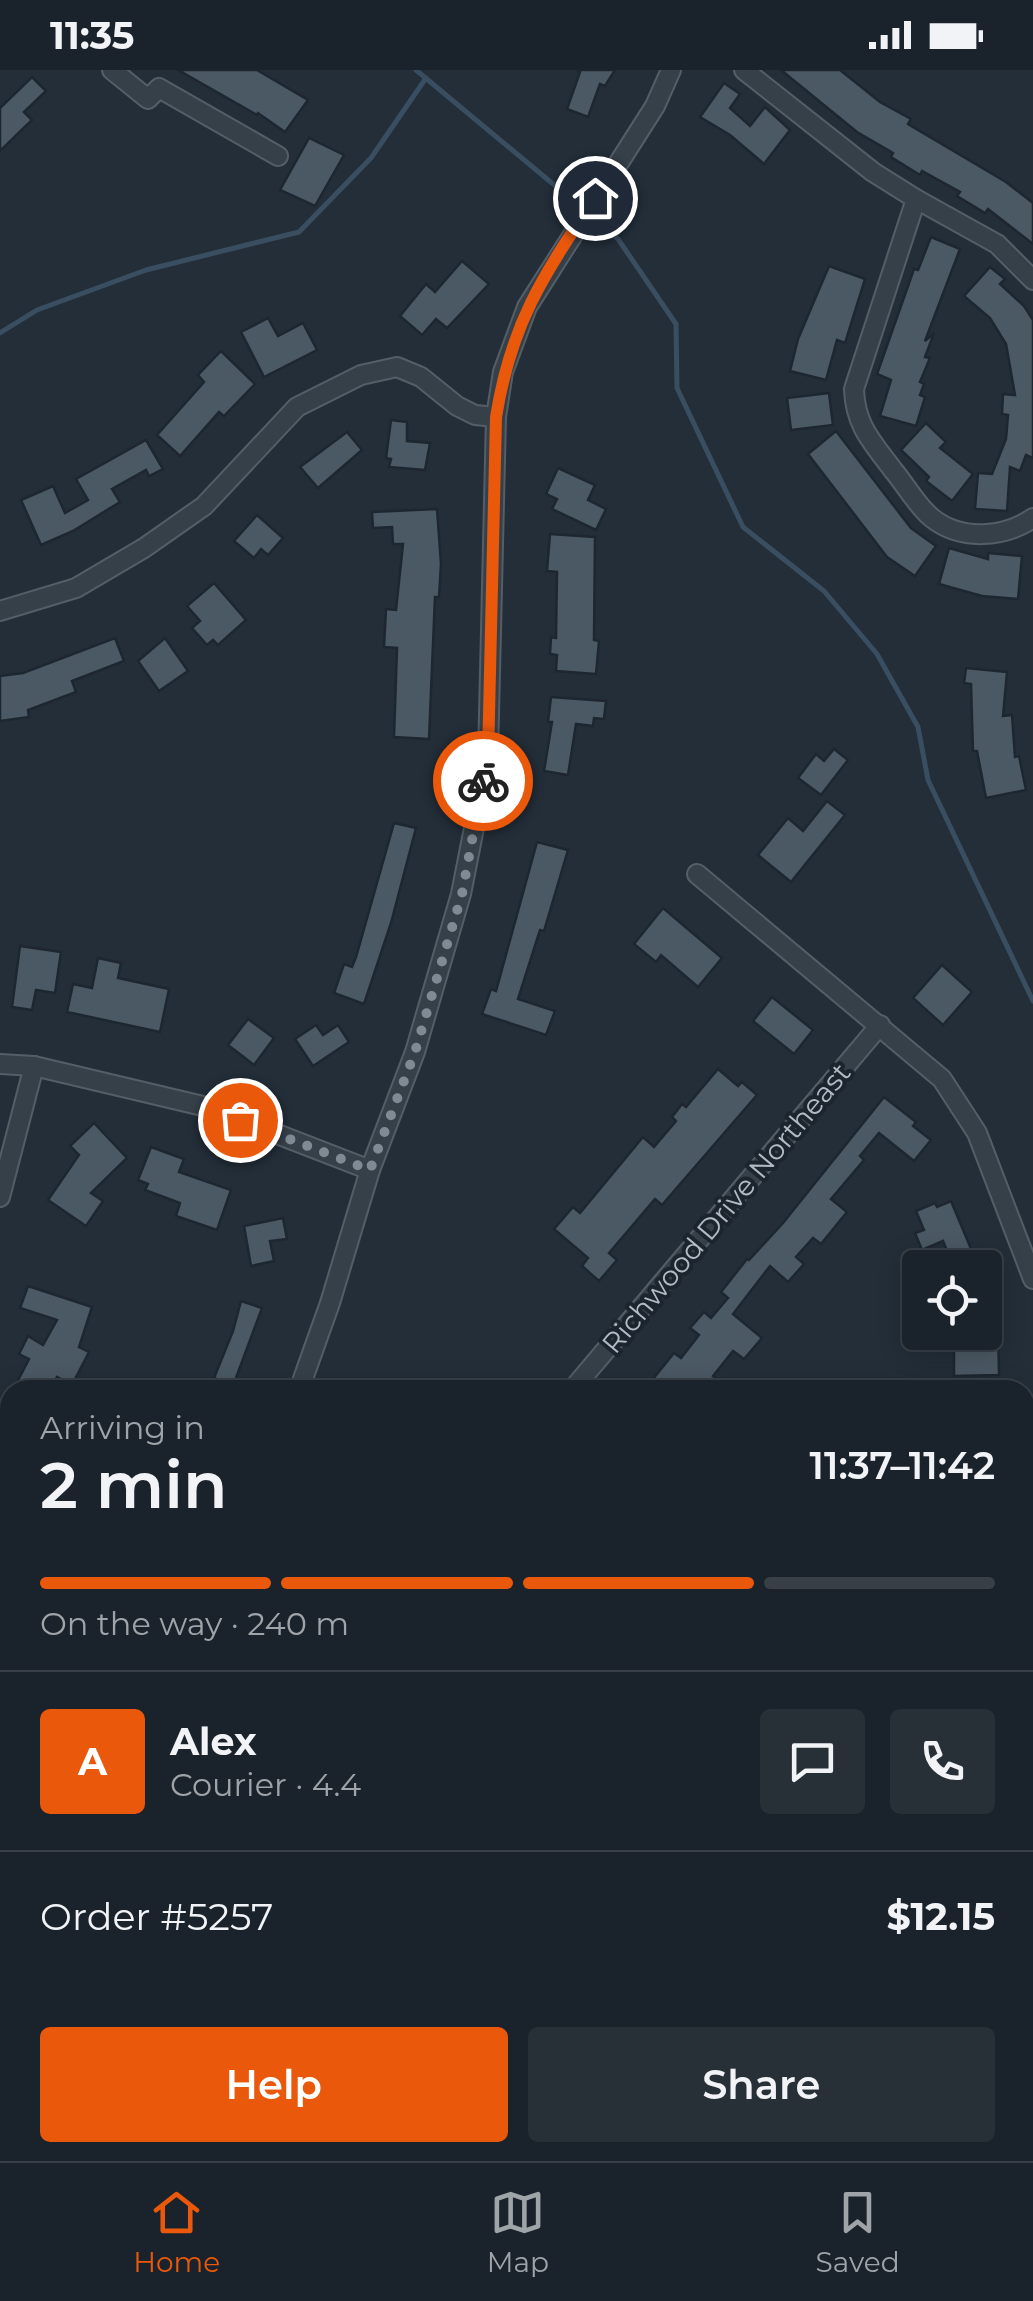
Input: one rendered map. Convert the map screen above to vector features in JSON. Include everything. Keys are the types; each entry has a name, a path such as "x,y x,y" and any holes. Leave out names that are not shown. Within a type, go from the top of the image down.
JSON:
{"street":[{"path":"112,70 148,100 158,88 278,156"},
{"path":"303,1380 370,1170 415,1052 462,894 488,757 496,417 503,372 527,307 655,106 671,70"},
{"path":"744,70 873,172 997,244 1033,280"},
{"path":"916,198 864,352 854,389 854,411 867,436 932,518 959,532 988,535 1018,529 1033,518"},
{"path":"0,611 76,588 144,548 204,506 298,408 360,375 397,367 421,377 457,406 475,415 496,417"},
{"path":"697,874 942,1080 977,1133 1033,1278"},
{"name":"Richwood Drive Northeast","path":"580,1380 880,1025"},
{"path":"0,1064 34,1066 208,1107 370,1170"},
{"path":"0,1197 34,1066"}],"building":[{"path":"178,70 257,70 308,100 285,132"},
{"path":"577,70 615,70 605,86 600,84 588,117 567,109 580,72"},
{"path":"781,70 840,70 880,102 911,119 908,124 1006,182 1033,203 1033,244 988,209 985,213 957,196 960,192 891,157 893,153 857,132"},
{"path":"32,77 46,91 24,112 32,120 0,151 0,108"},
{"path":"724,83 740,94 730,108 750,126 765,107 790,130 764,164 730,135 700,117"},
{"path":"309,138 344,155 315,206 280,190"},
{"path":"931,237 960,249 925,341 934,333 925,357 930,358 920,382 924,384 920,395 925,397 916,426 880,416 891,380 877,374 914,269 918,270"},
{"path":"462,261 489,284 447,328 436,319 422,335 400,316 426,284 435,292"},
{"path":"829,266 865,279 845,343 837,340 826,380 790,371 798,339"},
{"path":"990,267 1005,279 1000,284 1033,320 1033,458 1026,455 1020,471 1010,467 1007,511 975,509 978,473 992,474 1006,439 1008,415 1002,414 1003,394 1015,395 1006,344 990,318 964,296"},
{"path":"268,318 278,336 303,323 317,350 264,377 241,332"},
{"path":"221,351 255,384 224,416 219,412 180,456 157,435 204,382 198,375"},
{"path":"829,393 833,425 791,430 787,398"},
{"path":"391,420 407,422 407,441 430,443 425,470 389,467 391,459 386,458"},
{"path":"926,423 946,442 940,448 973,474 952,501 926,481 929,477 901,450"},
{"path":"836,431 911,528 936,546 915,576 887,557 808,454"},
{"path":"347,432 362,450 318,488 300,467"},
{"path":"146,440 163,469 149,476 146,470 112,489 120,502 73,531 41,545 21,500 53,486 65,513 88,500 76,479"},
{"path":"558,468 595,485 588,500 606,509 596,530 552,509 557,499 546,494"},
{"path":"437,509 441,564 439,597 435,597 429,739 394,737 397,648 384,647 386,609 396,610 403,544 393,544 392,527 373,528 372,512"},
{"path":"257,515 283,538 268,555 261,549 254,558 234,541"},
{"path":"550,534 595,537 594,640 599,641 596,674 556,671 557,655 550,654 551,637 556,638 557,572 547,571"},
{"path":"949,548 988,559 988,553 1022,556 1018,599 982,596 939,584"},
{"path":"214,583 246,620 218,645 213,640 207,645 192,628 200,621 187,606"},
{"path":"115,638 124,661 72,681 76,692 28,710 29,717 0,721 0,676 23,673"},
{"path":"165,638 188,671 159,691 138,661"},
{"path":"966,668 1007,672 1003,716 1012,715 1015,757 1019,756 1026,790 986,798 977,751 973,751 971,684 964,683"},
{"path":"551,697 606,701 604,719 594,718 593,726 576,724 568,775 544,771 552,722 548,722"},
{"path":"834,749 848,760 821,795 798,778 816,754 824,761"},
{"path":"827,801 845,815 791,882 758,855 788,818 803,831"},
{"path":"394,823 416,828 364,1004 334,993 344,964 352,967 356,957"},
{"path":"537,842 568,850 544,931 540,930 518,999 555,1011 546,1035 482,1014 491,989 496,991"},
{"path":"663,908 722,958 698,987 661,955 656,962 634,944"},
{"path":"20,946 61,952 55,993 36,990 32,1010 12,1007"},
{"path":"98,958 121,963 118,978 169,989 160,1032 67,1012 73,984 92,988"},
{"path":"942,965 972,992 943,1025 913,998"},
{"path":"772,997 813,1030 794,1054 753,1021"},
{"path":"248,1019 274,1038 254,1065 228,1045"},
{"path":"316,1025 323,1035 338,1025 349,1042 313,1066 295,1039"},
{"path":"718,1069 738,1086 742,1082 757,1095 662,1205 655,1199 609,1253 617,1260 599,1281 582,1266 588,1258 554,1229 573,1207 580,1213 643,1137 654,1147 676,1121 672,1117 682,1104 686,1107"},
{"path":"884,1097 916,1122 913,1126 931,1140 914,1161 879,1133 860,1156 864,1160 831,1199 847,1212 821,1244 813,1238 796,1257 804,1264 788,1282 770,1266 733,1314 762,1338 744,1359 733,1351 713,1376 718,1380 652,1380 674,1353 681,1358 699,1335 690,1328 704,1312 711,1318 728,1298 721,1292 783,1223"},
{"path":"94,1123 127,1158 91,1193 103,1201 86,1226 48,1200 79,1155 70,1146"},
{"path":"151,1147 184,1159 179,1172 231,1190 217,1230 176,1216 180,1203 145,1190 148,1184 138,1180"},
{"path":"951,1201 971,1250 947,1250 943,1241 922,1250 915,1233 924,1230 916,1211 935,1203 937,1207"},
{"path":"283,1218 287,1239 270,1241 274,1261 251,1266 244,1226"},
{"path":"28,1286 92,1307 79,1347 89,1352 75,1380 18,1380 29,1359 19,1354 28,1336 43,1345 57,1320 20,1308"},
{"path":"241,1301 262,1308 235,1380 219,1380 214,1378"},
{"path":"954,1350 998,1350 999,1375 954,1376"}],"waterway":[{"path":"416,70 583,209"},
{"path":"0,333 37,310 146,270 299,232 371,158 426,78"},
{"path":"591,216 618,239 676,324 677,388 743,527 824,591 877,654 918,727 928,780 1033,1001"}],"way so far":[{"path":"240,1120 370,1170 415,1052 462,894 483,781"}],"route":[{"path":"483,781 488,757 496,417 503,372 527,307 595,198"}]}
